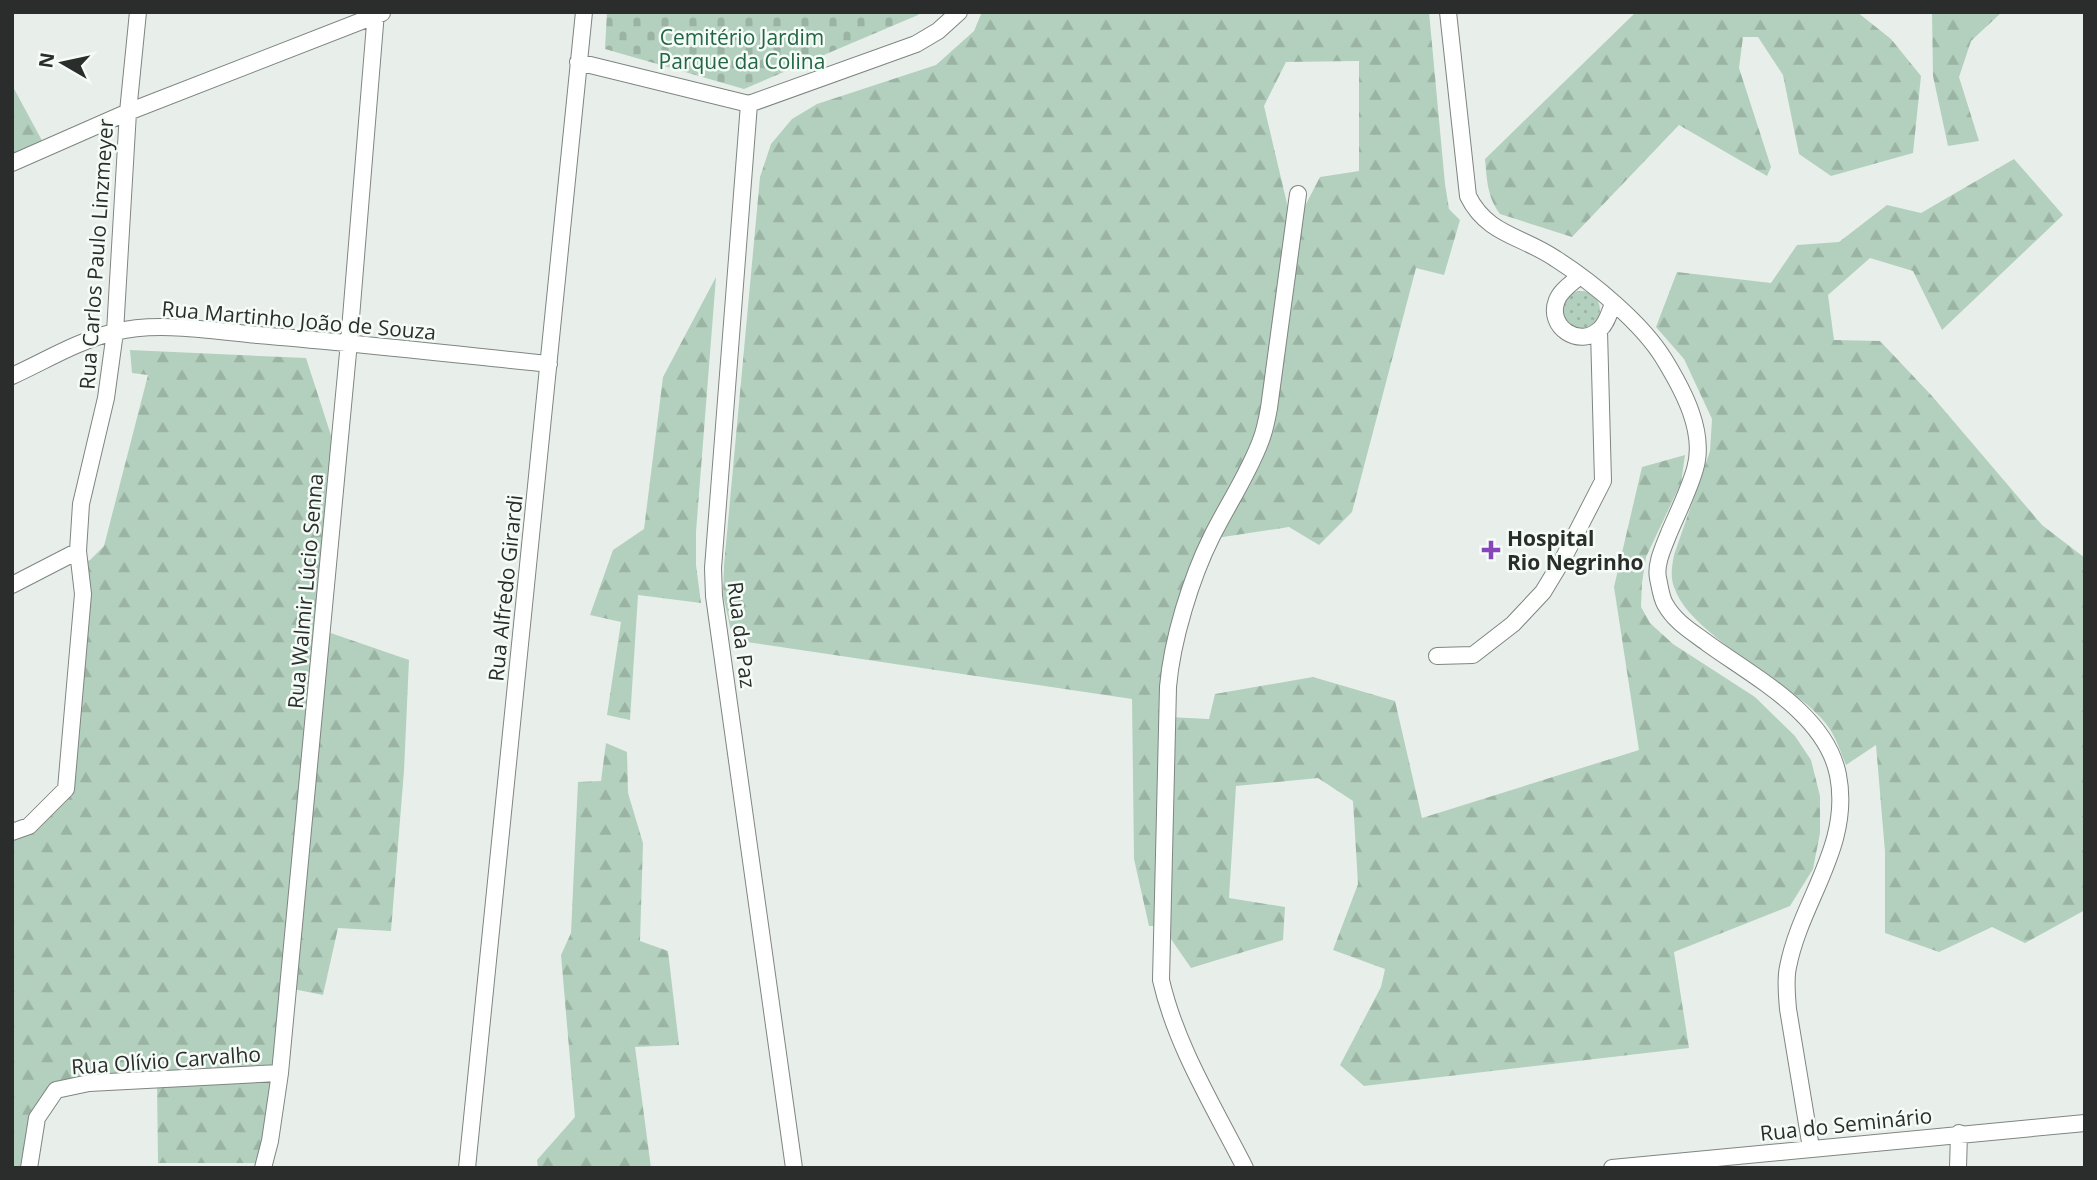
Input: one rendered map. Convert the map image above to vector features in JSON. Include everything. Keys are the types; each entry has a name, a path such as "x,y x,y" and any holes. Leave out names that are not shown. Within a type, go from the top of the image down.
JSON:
{"street":[{"name":"Rua Carlos Paulo Linzmeyer","path":"12,832 29,826 66,789 83,594 78,551 81,504 106,398 115,332 128,112 138,12"},
{"name":"Rua Alfredo Girardi","path":"467,1168 584,12"},
{"path":"578,62 749,104 916,44 938,31 959,12"},
{"path":"1448,12 1468,196 1475,211 1485,221 1541,249 1580,276 1613,304 1663,356 1681,388 1697,436 1698,455 1695,469 1663,548 1657,574 1663,601 1678,622 1798,709 1816,727 1829,747 1838,773 1841,807 1836,840 1795,942 1786,986 1811,1148"},
{"path":"12,163 128,112 379,13"},
{"name":"Rua Walmir Lúcio Senna","path":"263,1168 270,1142 280,1073 379,13"},
{"name":"Rua da Paz","path":"749,104 713,568 714,596 794,1168"},
{"path":"1245,1168 1179,1038 1161,980 1168,687 1176,639 1198,569 1210,538 1262,439 1269,408 1298,194"},
{"path":"1580,276 1556,301 1556,318 1560,326 1574,336 1591,335 1599,331"},
{"path":"1437,656 1473,655 1521,616 1543,592 1603,481 1599,331 1613,304"},
{"name":"Rua Martinho João de Souza","path":"12,376 86,342 115,332 138,329 195,330 349,342 549,364"},
{"path":"12,585 78,551"},
{"name":"Rua Olívio Carvalho","path":"29,1168 37,1118 56,1090 89,1083 280,1073"},
{"name":"Rua do Seminário","path":"1612,1168 2085,1123"},
{"path":"1958,1168 1959,1133"}],"green space":[{"name":"Cemitério Jardim Parque da Colina","path":"607,12 921,12 744,89 605,49"},
{"path":"982,12 1429,12 1445,184 1449,209 1460,220 1444,275 1416,268 1352,512 1319,545 1289,527 1210,539 1176,639 1169,717 1209,719 1215,694 1313,677 1395,701 1422,818 1639,750 1614,587 1642,467 1685,455 1681,483 1646,557 1641,607 1650,623 1673,644 1755,697 1795,736 1811,760 1820,796 1820,833 1813,869 1790,906 1674,952 1689,1048 1364,1086 1340,1065 1381,987 1385,969 1333,950 1358,884 1353,801 1318,778 1236,786 1229,898 1285,907 1283,940 1191,968 1162,926 1149,926 1134,859 1132,699 733,640 723,595 724,565 760,177 771,144 792,119 817,104 936,65 974,31","holes":["1359,61 1359,171 1320,177 1293,229 1264,106 1286,62"]},
{"path":"1636,12 1857,12 1891,39 1921,76 1913,153 1831,176 1799,154 1783,75 1758,37 1743,37 1739,68 1771,167 1767,176 1679,125 1572,237 1500,214 1490,194 1485,159"},
{"path":"1932,12 2002,12 1971,41 1959,77 1979,141 1948,146 1933,76"},
{"path":"12,85 46,148 12,163"},
{"path":"2014,159 2063,215 1942,330 1913,271 1870,258 1828,295 1834,340 1880,341 1932,396 2042,525 2085,558 2085,910 2025,943 1992,927 1939,952 1885,933 1885,852 1876,745 1846,765 1826,723 1785,687 1698,622 1683,604 1674,587 1674,555 1710,451 1712,419 1684,359 1656,327 1677,272 1771,283 1797,245 1839,242 1887,205 1921,213"},
{"path":"716,277 696,532 696,565 701,603 638,595 630,720 607,715 621,622 590,615 613,550 644,529 663,377"},
{"path":"1581,291 1595,296 1600,310 1595,324 1581,329 1567,324 1562,310 1567,296"},
{"path":"130,350 306,358 338,457 322,630 409,660 404,771 391,931 338,928 323,995 288,988 263,1163 158,1163 157,1080 56,1090 37,1118 29,1168 12,1168 12,832 66,788 80,564 90,560 104,546 148,375 132,373"},
{"path":"606,743 627,752 628,793 643,843 640,941 668,951 679,1045 635,1047 651,1168 538,1168 537,1160 575,1117 561,955 571,933 578,782 601,781"}],"place":[{"name":"Hospital Rio Negrinho","path":"1491,550"}]}
